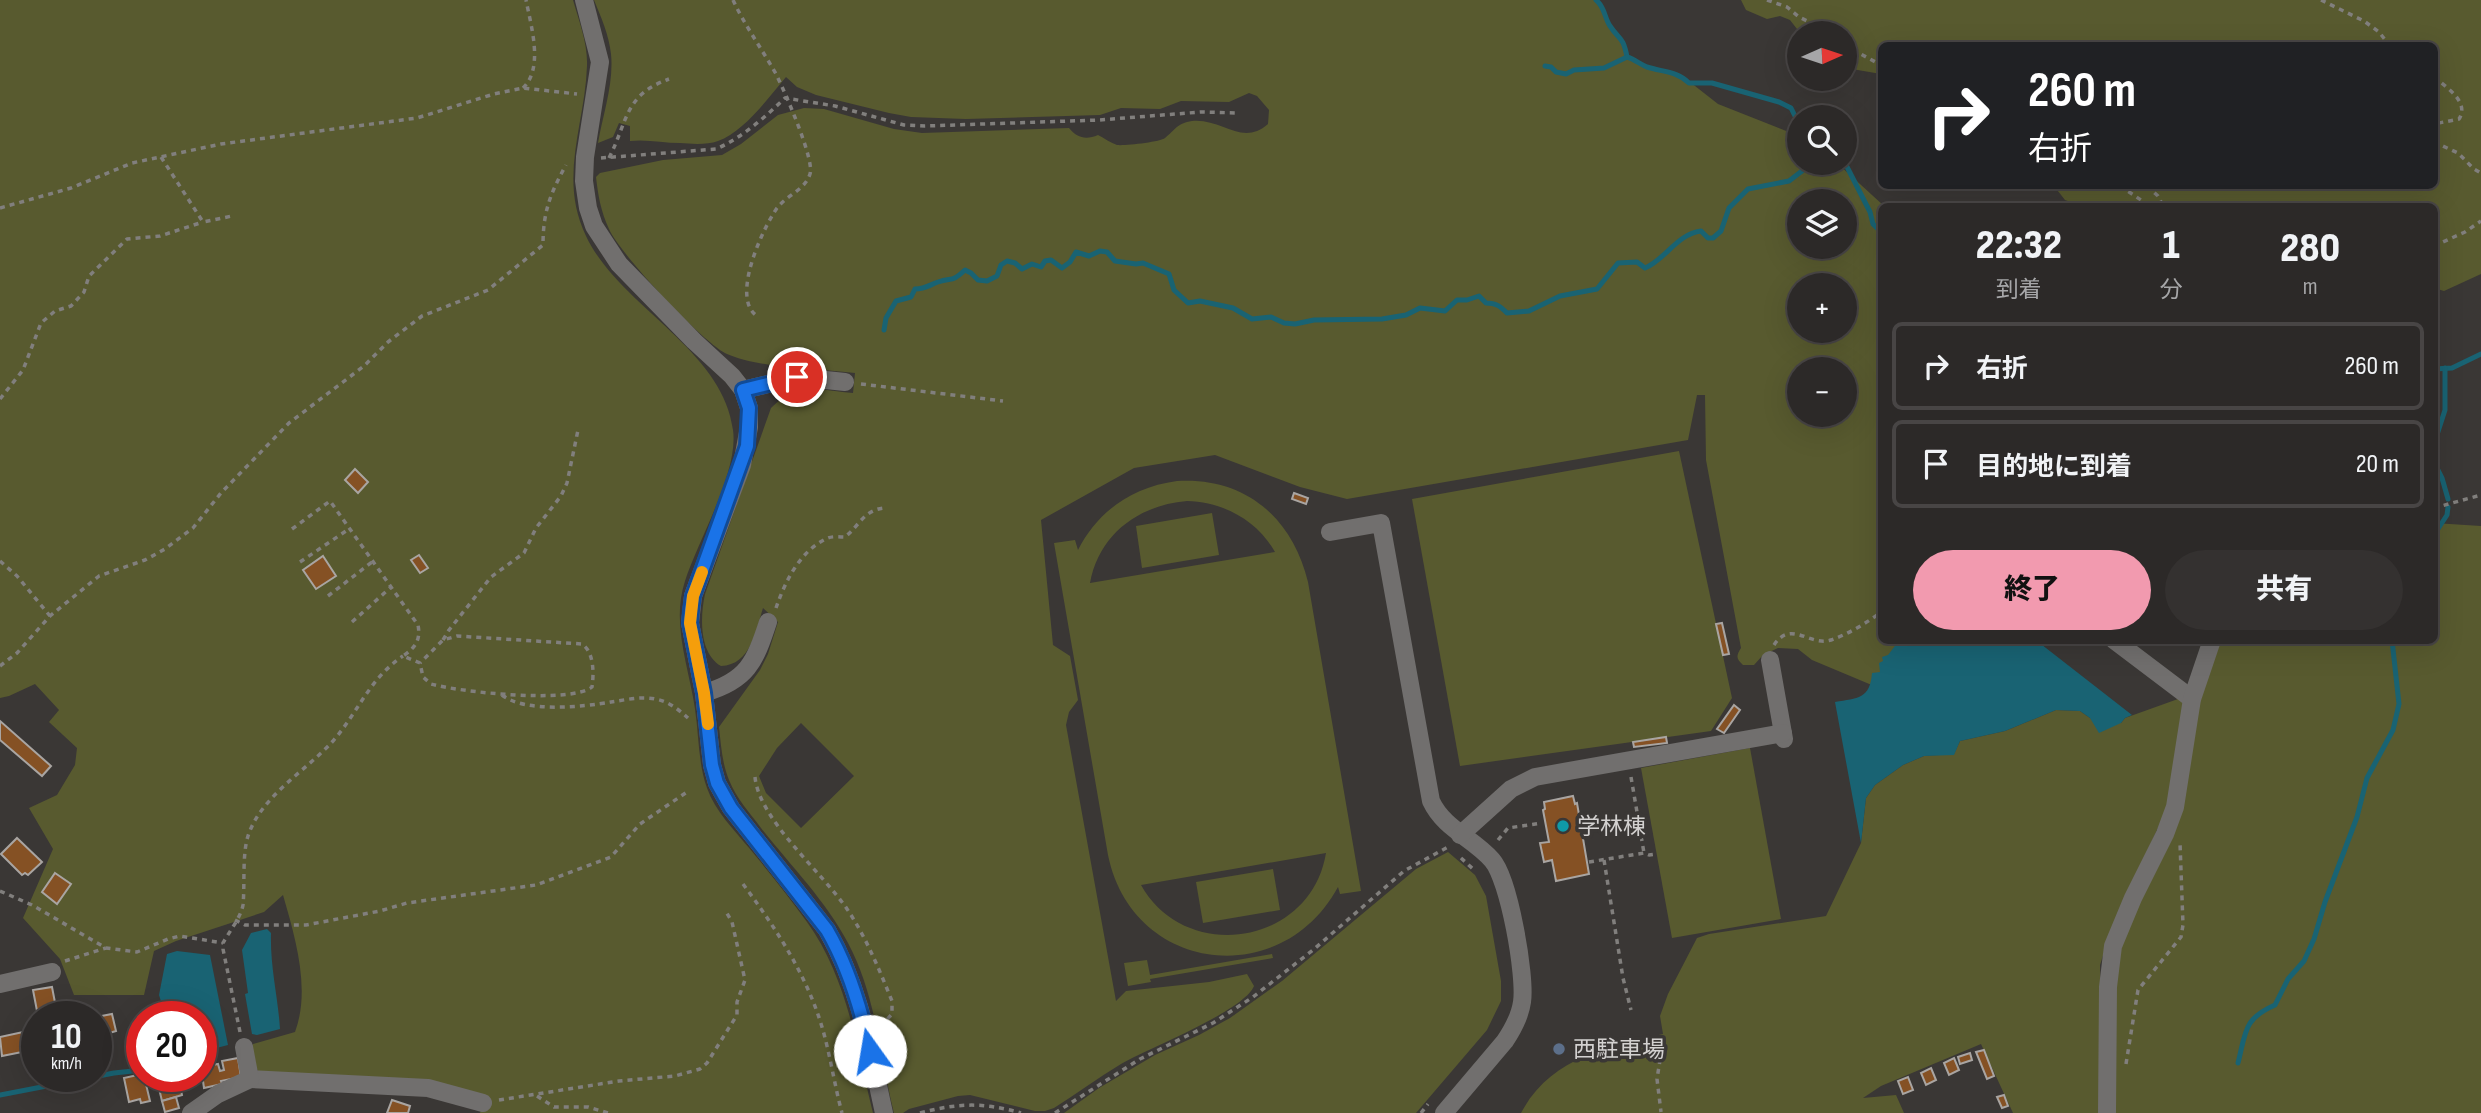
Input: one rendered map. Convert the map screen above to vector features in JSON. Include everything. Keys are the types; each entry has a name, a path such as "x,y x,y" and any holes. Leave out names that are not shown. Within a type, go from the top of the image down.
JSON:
{"lane":[{"path":"584,0 600,62 585,157 584,181 594,226 629,275 743,390 749,408 747,446 693,596 691,610 692,634 704,693 712,765 717,783 731,808 827,930 837,948 860,1008 884,1113"},
{"path":"743,390 797,377 845,382"},
{"path":"1330,532 1381,523 1431,800 1453,844 1493,861 1502,878 1514,934 1523,992 1521,1009 1512,1030 1437,1108"},
{"path":"704,693 722,688 744,673 758,652 768,622"},
{"path":"2119,644 2192,699"},
{"path":"2107,1113 2108,987 2113,946 2170,820 2179,788 2192,699 2210,644"},
{"path":"1453,844 1511,789 1522,782 1628,761 1783,736 1770,660"},
{"path":"0,984 52,972"},
{"path":"244,1047 250,1079"},
{"path":"191,1113 218,1094 250,1079 428,1088 483,1103"}],"path":[{"path":"523,88 531,81 534,49 526,0"},
{"path":"733,0 777,75 811,164 811,173 806,183 777,209 759,243 750,269 747,292 748,305 757,316"},
{"path":"1767,0 1787,7 1807,21"},
{"path":"2321,0 2364,21 2387,42"},
{"path":"1857,52 1878,63"},
{"path":"609,158 632,104 652,85 669,79"},
{"path":"2438,80 2454,94 2462,105 2463,113 2459,119 2438,123"},
{"path":"0,208 71,188 132,163 248,140 417,118 494,94 523,88 580,95"},
{"path":"785,98 835,106 904,125 925,126 1099,120 1200,112 1239,113"},
{"path":"0,666 17,653 50,616 99,576 145,560 164,550 193,528 221,493 289,423 364,366 388,342 422,316 488,290 543,245 545,211 552,190 572,154 609,158 716,149 728,144 768,115 785,98"},
{"path":"2438,144 2458,153 2481,173"},
{"path":"161,158 204,222"},
{"path":"2124,189 2146,203"},
{"path":"2150,189 2162,203"},
{"path":"0,399 23,370 41,323 55,311 71,306 84,292 89,276 127,239 160,236 232,216"},
{"path":"2438,244 2481,221"},
{"path":"845,382 1003,401"},
{"path":"419,663 443,640 491,577 524,553 536,528 567,484 578,430"},
{"path":"2438,507 2481,495"},
{"path":"244,1047 223,954 223,943 243,908 248,837 258,816 275,796 335,739 377,677 417,644 419,633 418,625 330,501 292,529"},
{"path":"768,622 800,560 830,537 845,537 866,514 884,508"},
{"path":"300,562 349,529"},
{"path":"0,561 17,576 50,616"},
{"path":"328,596 372,562"},
{"path":"352,622 390,588"},
{"path":"1770,660 1775,643 1780,637 1797,634 1816,640 1830,640 1878,614"},
{"path":"419,663 423,677 431,684 501,694 563,694 586,691 592,687 588,649 582,644 457,636 443,640"},
{"path":"403,656 419,663"},
{"path":"501,694 510,701 533,705 585,705 656,699 673,706 688,718"},
{"path":"1628,761 1644,853"},
{"path":"235,920 245,925 306,925 407,903 536,885 611,857 639,824 687,792"},
{"path":"2124,1073 2138,990 2181,937 2181,848 2176,822 2170,820"},
{"path":"1499,838 1508,828 1542,822"},
{"path":"1439,841 1453,844"},
{"path":"1055,1113 1155,1050 1232,1012 1274,982 1404,871 1453,844"},
{"path":"1590,862 1644,853 1657,854"},
{"path":"1460,858 1476,872"},
{"path":"1604,860 1623,978 1632,1010"},
{"path":"743,884 791,953 807,986 824,1033 842,1113"},
{"path":"0,891 32,905 106,947 137,952 180,936 223,943"},
{"path":"483,1103 619,1081 675,1076 700,1069 708,1063 737,1015 737,1002 745,980 732,922 725,910"},
{"path":"52,972 54,964 106,947"},
{"path":"1659,1039 1657,1079 1661,1112"},
{"path":"535,1095 554,1107 588,1107 608,1113"},
{"path":"920,1113 953,1105 977,1104 1020,1113"},
{"path":"1420,1113 1437,1108"}],"green space":[{"path":"0,0 573,0 587,58 573,172 578,214 586,236 601,261 621,284 691,351 710,375 725,401 733,430 730,466 691,564 681,597 680,629 704,778 720,813 786,894 821,943 849,1014 873,1113 480,1113 481,1110 434,1082 260,1074 251,1056 253,1044 295,1032 300,1015 300,963 283,895 264,912 154,951 144,995 74,995 60,959 23,918 53,849 29,808 57,795 75,765 77,748 49,722 59,710 35,684 0,698"},
{"path":"594,0 1596,0 1622,42 1627,57 1644,66 1681,75 1718,104 1787,131 1787,175 1850,175 1881,203 1878,203 1878,644 1941,644 1886,691 1812,660 1798,649 1778,648 1763,655 1754,665 1741,663 1738,653 1741,648 1706,460 1705,395 1697,395 1688,440 1347,499 1300,487 1215,455 1134,468 1041,520 1053,645 1070,656 1078,700 1069,712 1066,725 1116,1001 1126,991 1209,982 1247,974 1254,986 1247,996 1215,1017 1121,1064 1054,1108 1035,1111 970,1095 894,1113 871,1005 848,943 819,898 739,799 725,767 719,727 760,670 778,622 763,608 755,636 746,653 739,660 721,666 714,660 705,644 702,623 705,594 771,408 790,394 809,389 853,393 855,373 755,362 727,354 715,346 663,297 616,241 604,216 596,177 600,173 663,160 722,155 778,115 804,108 824,109 894,129 922,133 1069,128 1082,137 1098,135 1121,145 1165,138 1180,125 1192,121 1213,123 1249,133 1268,124 1269,110 1257,96 1249,93 1229,102 1181,101 1160,109 1121,108 1100,115 966,119 911,117 816,95 797,87 786,77 746,122 718,141 699,144 630,141 630,126 619,123 613,137 598,143 610,87 612,65 608,40","holes":["801,723 854,776 801,828 766,793 759,776 777,748"]},
{"path":"1741,0 2481,0 2481,274 2444,291 2438,289 2438,203 2073,203 2065,200 2056,189 2438,189 2438,42 1878,42 1878,73 1857,70 1857,21 1791,21 1780,16 1767,19 1746,10"},
{"path":"1679,451 1732,698 1711,731 1460,766 1412,499"},
{"path":"1177,481 1224,486 1244,494 1262,506 1290,538 1301,559 1308,582 1361,891 1340,894 1338,887 1313,921 1281,943 1247,954 1211,955 1176,945 1146,925 1122,895 1108,855 1054,543 1075,540 1078,550 1096,524 1118,503 1161,484","holes":["1187,501 1213,505 1238,515 1259,531 1275,552 1090,583 1102,550 1124,525 1153,509","1326,853 1316,884 1297,908 1273,925 1245,934 1215,934 1187,927 1161,910 1141,885"]},
{"path":"1212,513 1219,555 1142,568 1136,526"},
{"path":"2438,523 2481,526 2481,1113 2111,1113 2116,953 2191,735 2216,644 2438,644"},
{"path":"2178,699 2185,704 2169,804 2112,927 2100,965 2103,1113 2013,1113 1981,1044 1881,1086 1863,1098 1896,1095 1904,1113 1521,1113 1533,1094 1564,1067 1602,1050 1663,1034 1660,1016 1668,994 1697,938 1826,916 1861,843 1866,798 1875,785 1903,765 1924,756 1954,754 1960,741 2005,731 2056,710 2080,711 2090,718 2121,723 2125,718"},
{"path":"1750,748 1781,919 1672,938 1641,768"},
{"path":"1448,852 1475,875 1486,896 1501,981 1501,1001 1487,1030 1416,1113 1064,1113 1099,1088 1155,1055 1230,1018 1282,981 1416,869"},
{"path":"1273,869 1280,910 1203,923 1196,882"},
{"path":"1272,954 1273,958 1150,979 1151,982 1128,986 1124,963 1147,960 1150,975"}],"water":[{"path":"1896,644 2041,644 2132,715 2099,733 2090,718 2080,711 2056,710 2005,731 1960,741 1954,755 1924,756 1903,765 1875,785 1866,798 1861,843 1835,702 1865,693 1869,688 1872,673 1880,672 1879,663 1883,661 1882,657 1888,655"},
{"path":"267,929 271,933 280,1029 257,1035 252,1034 245,994 248,993 242,950 251,933"},
{"path":"177,951 210,955 228,1045 217,1048 217,1001 161,1001 159,995 167,954"}],"building":[{"path":"355,469 368,482 358,493 345,480"},
{"path":"1294,493 1308,498 1306,504 1292,499"},
{"path":"419,555 428,568 420,573 411,560"},
{"path":"323,556 336,576 316,589 303,570"},
{"path":"1722,623 1729,654 1723,655 1716,624"},
{"path":"1734,705 1740,710 1724,733 1717,729"},
{"path":"0,721 51,766 42,776 0,740"},
{"path":"1666,737 1667,743 1634,747 1633,742"},
{"name":"学林棟","path":"1573,796 1575,804 1577,803 1589,874 1556,881 1552,860 1544,862 1540,843 1549,842 1544,802"},
{"path":"17,838 42,862 28,875 22,875 1,854"},
{"path":"55,873 71,884 57,904 42,892"},
{"path":"52,987 55,1001 35,1001 33,990"},
{"path":"112,1014 116,1031 112,1032"},
{"path":"21,1032 21,1052 2,1056 0,1037"},
{"path":"1984,1050 1994,1076 1987,1079 1976,1052"},
{"path":"1970,1053 1972,1060 1960,1064 1958,1057"},
{"path":"238,1058 241,1077 221,1081 222,1084 217,1085 217,1064 220,1071 224,1070 222,1061"},
{"path":"1954,1058 1959,1070 1949,1075 1944,1063"},
{"path":"1931,1068 1936,1080 1926,1085 1921,1073"},
{"path":"1908,1077 1913,1090 1903,1094 1898,1081"},
{"path":"127,1092 148,1092 150,1101 141,1103 140,1099 129,1102"},
{"path":"160,1092 181,1092 182,1095 162,1101"},
{"path":"2004,1095 2008,1106 2002,1108 1997,1097"},
{"path":"176,1097 179,1108 165,1112 162,1101"},
{"path":"392,1100 410,1106 408,1113 387,1113"}],"waterway":[{"path":"1596,0 1622,42 1627,57 1647,67 1675,74 1689,83 1712,83 1787,106"},
{"path":"1545,66 1566,74 1574,70 1604,68 1627,57"},
{"path":"884,330 886,318 896,301 911,297 915,289 954,278 965,270 978,280 987,281 997,276 1001,265 1007,261 1022,269 1032,264 1041,267 1045,261 1051,260 1062,268 1076,252 1089,256 1100,251 1107,252 1115,261 1143,263 1169,274 1174,290 1188,303 1200,301 1233,308 1252,319 1271,317 1284,323 1295,324 1314,320 1382,319 1406,315 1420,308 1445,311 1457,300 1479,296 1486,303 1498,305 1507,313 1529,311 1560,296 1597,289 1618,263 1637,262 1645,268 1693,233 1701,231 1708,238 1713,238 1721,231 1729,208 1748,189 1789,181 1797,175"},
{"path":"1851,175 1870,212 1873,224 1878,229"},
{"path":"2438,369 2452,368 2481,354"},
{"path":"2438,432 2445,410 2445,368"},
{"path":"2438,470 2448,499"},
{"path":"2438,529 2447,515 2448,507"},
{"path":"2238,1063 2251,1021 2275,1005 2288,979 2304,961 2357,817 2367,778 2393,730 2399,704 2392,644"},
{"path":"0,1095 126,1072"}],"slow traffic":[{"path":"702,572 693,596 690,623 708,724"}],"place":[{"name":"学林棟","path":"1563,826"},
{"name":"西駐車場","path":"1559,1049"}],"route":[{"path":"797,377 743,390 749,408 747,446 693,596 690,623 704,693 712,765 717,783 731,808 827,930 854,987 870,1051"}]}
